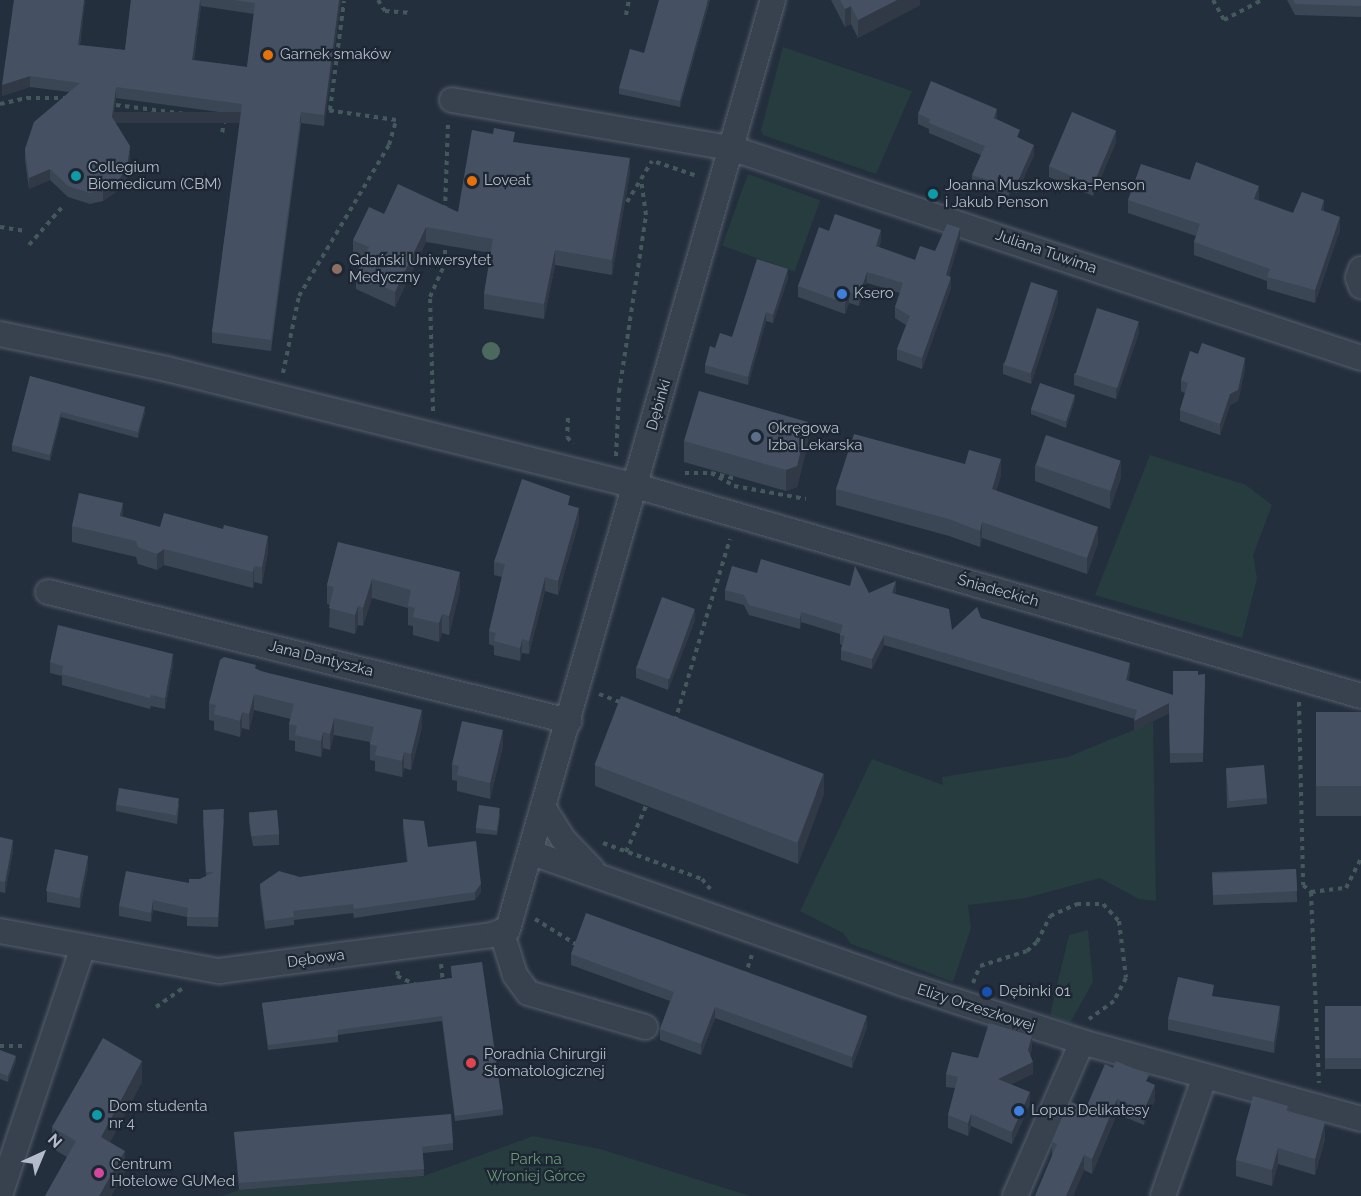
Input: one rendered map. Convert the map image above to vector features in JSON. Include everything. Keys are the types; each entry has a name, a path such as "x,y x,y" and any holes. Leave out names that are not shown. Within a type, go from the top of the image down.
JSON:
{"street":[{"name":"Dębinki","path":"544,810 569,721 626,483 731,148 773,0"},
{"name":"Juliana Tuwima","path":"450,111 731,148 1361,357"},
{"path":"1361,269 1358,278 1361,286"},
{"name":"Śniadeckich","path":"0,334 278,397 626,483 1361,696"},
{"name":"Jana Dantyszka","path":"48,592 569,721"},
{"path":"544,810 515,913 502,933 515,975 528,993 645,1027"},
{"name":"Elizy Orzeszkowej","path":"544,810 563,839 598,875"},
{"name":"Elizy Orzeszkowej","path":"532,853 904,984 1082,1042 1361,1119"},
{"name":"Dębowa","path":"0,931 219,971 502,933"},
{"path":"0,1195 83,947"},
{"path":"1015,1196 1082,1042"},
{"path":"1163,1196 1205,1076"}],"path":[{"path":"378,0 386,11 412,13"},
{"path":"626,15 629,0"},
{"path":"1213,0 1224,20 1262,0"},
{"path":"278,397 299,296 389,145 396,120 328,110 344,1"},
{"path":"0,104 27,98 73,99"},
{"path":"116,105 224,119 222,136"},
{"path":"445,218 450,111"},
{"path":"627,202 652,161"},
{"path":"626,483 619,392 646,215 641,179"},
{"path":"29,246 64,205"},
{"path":"0,227 24,231"},
{"path":"434,435 430,297 445,263 445,229"},
{"path":"674,471 737,477 734,485"},
{"path":"711,473 734,486 806,500"},
{"path":"663,718 674,722 727,548"},
{"path":"599,694 631,706"},
{"path":"1300,696 1297,709 1303,885 1311,892 1316,1076 1326,1089"},
{"path":"626,852 646,806"},
{"path":"1311,892 1346,888 1361,858"},
{"path":"980,966 1027,951 1037,942 1050,916 1077,904 1103,904 1119,921 1126,978 1114,1001 1086,1021 1082,1042"},
{"path":"532,917 578,946"},
{"path":"743,982 750,963"},
{"path":"399,965 397,976 415,985 424,984"},
{"path":"434,983 443,983 442,970"},
{"path":"156,1007 185,987"},
{"path":"0,1046 27,1046"}],"green space":[{"path":"783,47 912,91 876,174 763,135 761,130"},
{"path":"748,174 820,200 794,272 722,245"},
{"path":"1150,455 1246,485 1272,505 1253,555 1257,578 1242,638 1095,595"},
{"path":"1153,722 1156,901 1139,899 1100,878 1026,898 968,905 971,928 953,982 851,944 843,933 800,911 872,759 943,785 942,777 1068,757"},
{"path":"1088,930 1093,982 1070,1023 1050,1015 1069,935"},
{"name":"Park na Wroniej Górce","path":"533,1136 600,1149 750,1196 222,1196 239,1190 424,1176"}],"building":[{"name":"Collegium Biomedicum (CBM)","path":"14,0 84,0 78,45 125,50 131,0 200,0 192,60 247,67 255,3 234,0 339,0 324,115 301,112 271,340 212,332 242,104 116,87 112,117 130,146 127,167 120,178 103,190 90,193 68,186 50,169 29,178 25,149 34,122 80,83 30,76 2,85"},
{"path":"659,0 708,0 680,101 619,88 630,49 644,53"},
{"path":"840,0 897,0 858,20 851,6 845,9"},
{"path":"1293,0 1361,0 1361,6 1295,4"},
{"path":"931,81 997,109 994,118 1020,130 1017,137 1034,145 1017,183 1011,181 1009,186 972,175 985,146 929,123 930,119 918,114"},
{"path":"1072,112 1116,131 1093,185 1049,166"},
{"path":"494,128 515,132 513,142 630,158 612,260 555,250 544,304 484,294 493,239 426,227 395,292 356,274 369,247 353,240 369,207 384,214 398,184 458,212 472,130 493,134"},
{"path":"1196,162 1259,186 1254,199 1293,213 1302,192 1324,200 1321,210 1340,217 1315,290 1267,277 1270,269 1194,242 1200,224 1128,200 1141,164 1190,180"},
{"path":"835,214 881,230 876,246 915,260 920,246 935,251 947,224 960,228 946,275 951,277 922,358 897,349 910,316 895,307 903,283 867,272 859,295 849,292 845,303 798,286 819,227 829,231"},
{"path":"757,259 788,269 773,315 766,312 748,377 705,365 710,346 715,348 720,333 732,337"},
{"path":"1031,282 1058,291 1031,373 1004,365"},
{"path":"1097,308 1139,322 1117,388 1075,375"},
{"path":"1202,343 1245,358 1238,390 1230,394 1220,424 1180,410 1188,383 1181,380 1190,351 1198,354"},
{"path":"30,376 145,407 138,432 61,412 50,455 12,445"},
{"path":"1040,383 1075,395 1066,422 1031,409"},
{"path":"699,391 808,422 797,466 786,470 684,441"},
{"path":"854,434 965,464 969,450 1001,459 992,489 1098,527 1087,558 982,522 980,531 949,519 836,489"},
{"path":"1046,435 1121,461 1110,491 1036,465"},
{"path":"522,479 570,496 568,505 579,508 558,581 545,577 529,641 522,639 520,648 494,641 496,633 489,631 505,564 494,562"},
{"path":"79,493 123,503 120,516 160,527 164,513 223,529 224,525 268,536 262,567 254,566 253,572 164,549 157,554 138,547 136,541 72,526"},
{"path":"338,542 460,572 449,616 442,614 439,623 413,617 415,608 408,606 411,590 372,579 363,608 358,606 355,615 329,608 334,587 327,585"},
{"path":"761,559 850,586 855,566 869,593 896,581 892,593 949,609 952,630 977,607 981,618 1130,663 1126,680 1173,695 1173,671 1198,671 1198,675 1205,674 1203,753 1170,753 1169,703 1134,721 1137,710 884,635 872,659 841,650 845,636 840,635 843,625 801,612 800,619 749,605 744,595 725,590 732,566 757,573"},
{"path":"662,597 695,609 669,679 636,667"},
{"path":"58,625 173,654 165,698 151,695 150,698 62,674 63,666 50,662"},
{"path":"224,657 256,665 255,668 260,671 422,710 411,754 404,752 402,761 375,755 377,746 370,744 374,727 334,718 330,734 323,732 321,741 295,735 297,726 289,724 294,704 254,694 249,714 242,712 240,721 214,714 216,705 209,703 220,660"},
{"path":"621,696 824,774 797,843 594,765"},
{"path":"1316,712 1361,712 1361,786 1316,786"},
{"path":"462,721 503,730 490,783 457,775 459,766 452,764"},
{"path":"1264,765 1267,798 1229,801 1226,768"},
{"path":"119,788 179,799 176,815 116,805"},
{"path":"479,805 500,808 497,831 476,828"},
{"path":"224,809 218,917 187,917 188,908 153,900 151,913 119,906 126,871 189,883 189,879 200,879 214,872 206,872 203,810"},
{"path":"277,810 279,834 251,836 249,812"},
{"path":"403,819 424,821 428,847 476,841 481,884 475,892 354,909 353,904 293,911 294,917 265,921 260,884 279,871 300,877 408,862"},
{"path":"0,837 13,840 5,882 0,881"},
{"path":"55,849 88,856 79,898 46,891"},
{"path":"1296,869 1297,891 1213,895 1212,873"},
{"path":"586,913 867,1016 852,1057 715,1007 701,1044 660,1029 674,992 571,954"},
{"path":"482,962 503,1109 455,1116 442,1016 337,1030 338,1036 268,1045 262,1003 452,978 451,966"},
{"path":"1178,977 1214,985 1212,996 1280,1006 1274,1042 1168,1019"},
{"path":"1325,1006 1361,1006 1361,1058 1325,1058"},
{"path":"989,1023 1032,1036 1028,1050 1033,1062 998,1079 1030,1092 1012,1132 971,1114 968,1123 948,1115 958,1077 946,1074 952,1052 978,1058"},
{"name":"Dom studenta nr 4","path":"103,1038 142,1061 101,1137 125,1151 99,1196 45,1196 76,1141 52,1127"},
{"path":"0,1050 16,1056 8,1076 0,1073"},
{"path":"1116,1061 1149,1075 1146,1081 1155,1085 1144,1110 1117,1099 1092,1159 1084,1155 1066,1196 1035,1196 1057,1144 1052,1142 1069,1101 1086,1108 1105,1064 1113,1068"},
{"path":"1253,1096 1288,1106 1286,1112 1325,1122 1315,1159 1278,1148 1272,1170 1236,1160"},
{"path":"451,1114 453,1143 422,1147 424,1169 239,1183 234,1132"}],"place":[{"name":"Garnek smaków","path":"268,55"},
{"name":"Collegium Biomedicum (CBM)","path":"76,176"},
{"name":"Loveat","path":"472,181"},
{"name":"Joanna Muszkowska-Penson i Jakub Penson","path":"933,194"},
{"name":"Gdański Uniwersytet Medyczny","path":"337,269"},
{"name":"Ksero","path":"842,294"},
{"name":"Okręgowa Izba Lekarska","path":"756,437"},
{"name":"Dębinki 01","path":"987,992"},
{"name":"Poradnia Chirurgii Stomatologicznej","path":"471,1063"},
{"name":"Lopus Delikatesy","path":"1019,1111"},
{"name":"Dom studenta nr 4","path":"97,1115"},
{"name":"Centrum Hotelowe GUMed","path":"99,1173"}]}
